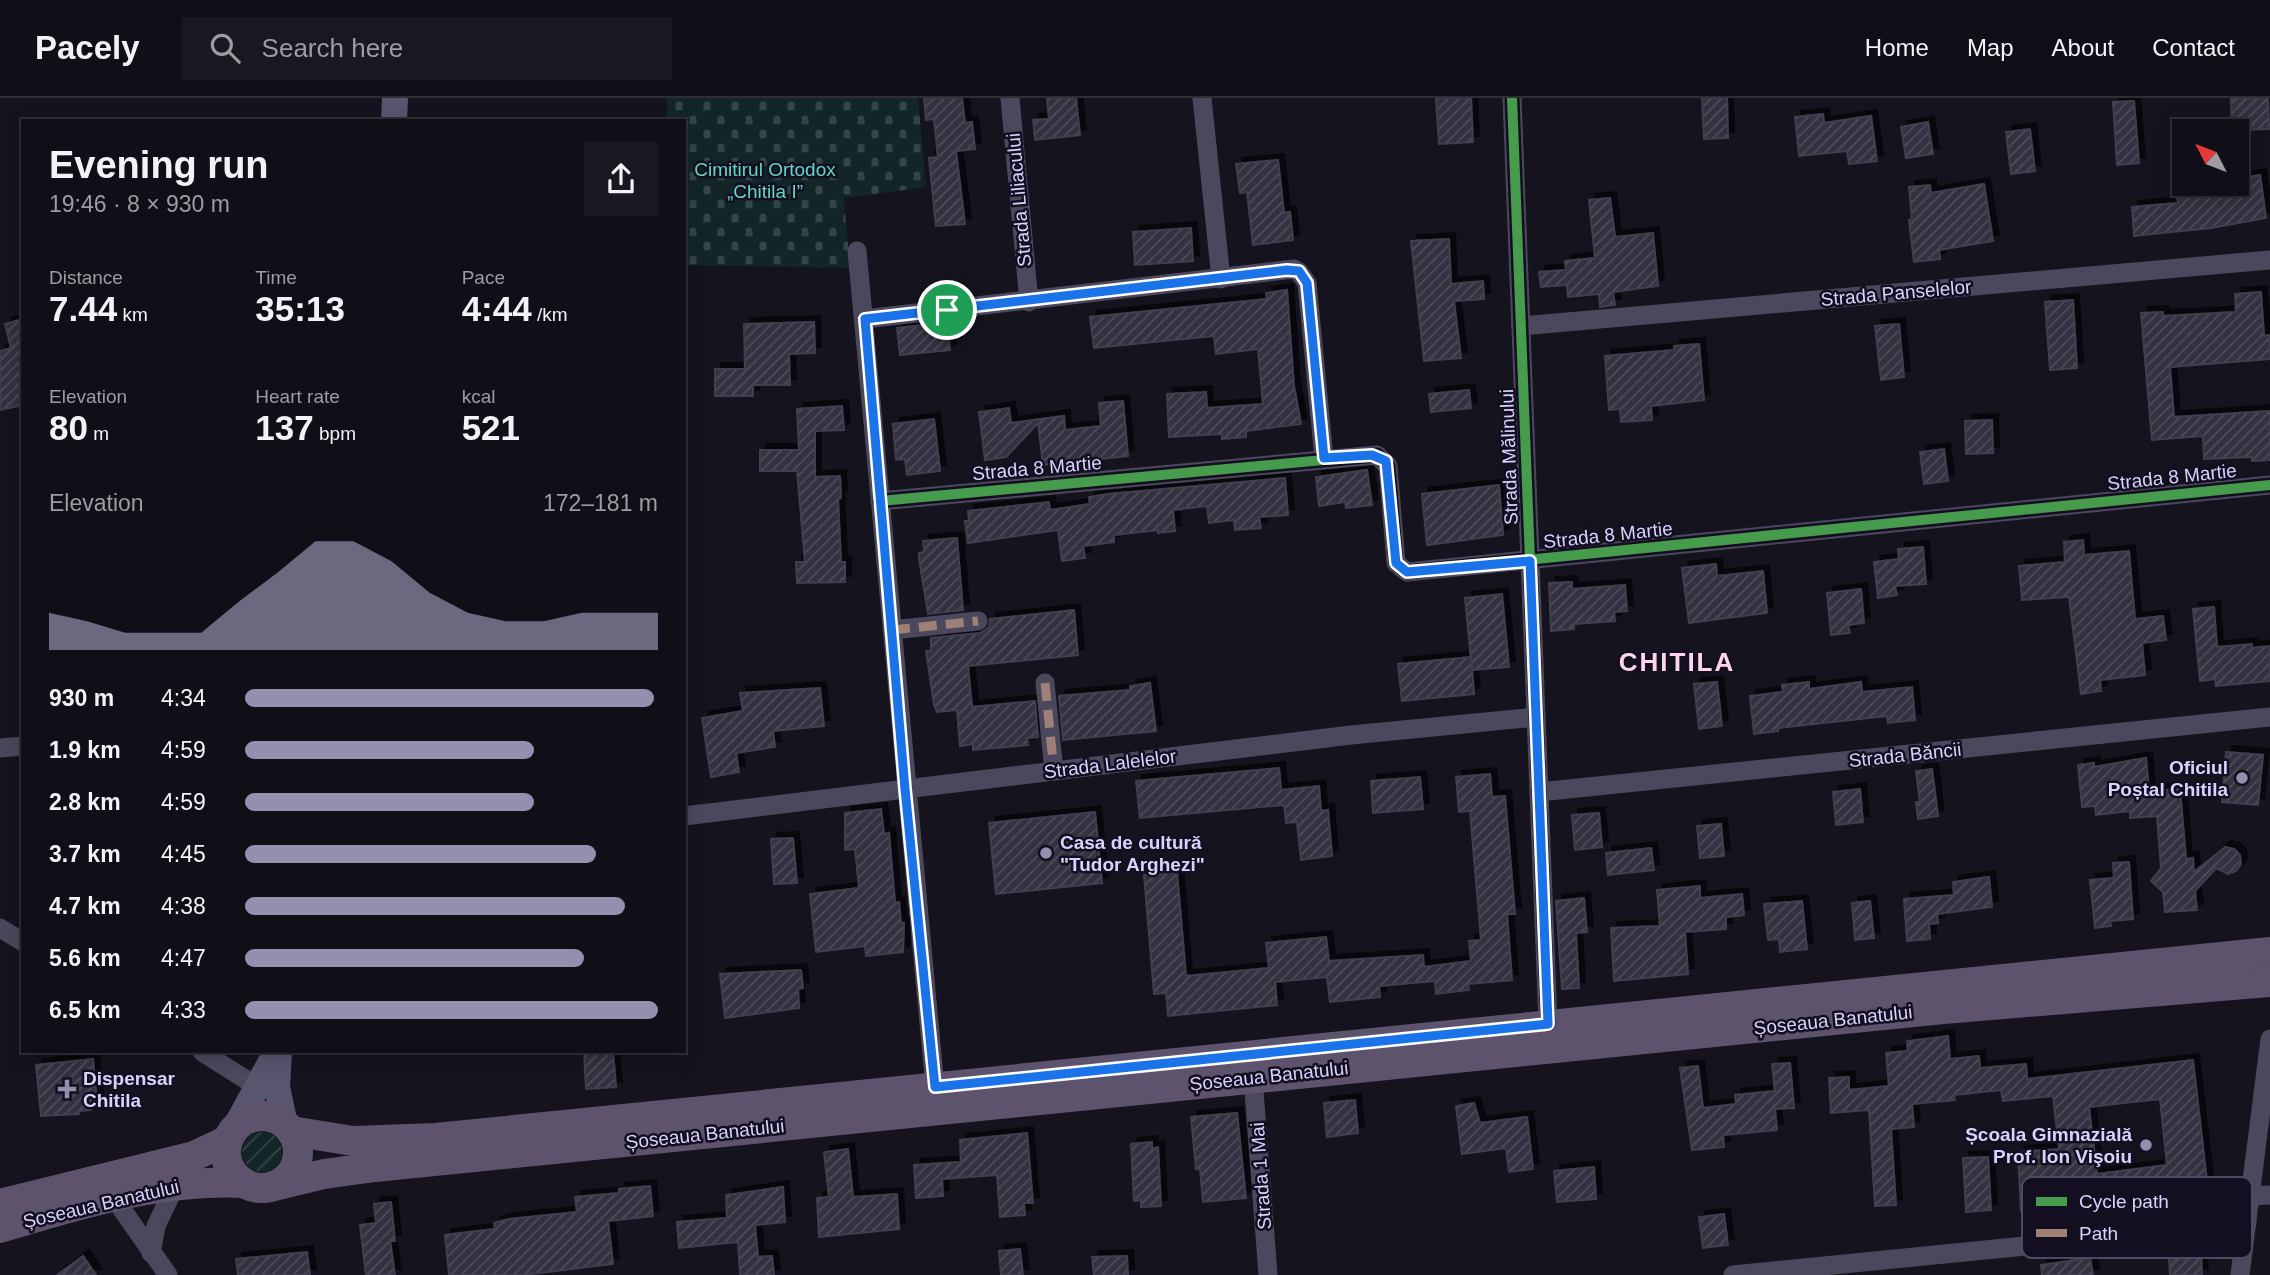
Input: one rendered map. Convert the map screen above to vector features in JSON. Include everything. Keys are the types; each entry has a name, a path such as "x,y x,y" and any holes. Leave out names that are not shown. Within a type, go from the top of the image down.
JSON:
{"main road":[{"path":"394,119 395,98"},
{"name":"Șoseaua Banatului","path":"288,1128 354,1141 436,1138 2270,952"},
{"name":"Șoseaua Banatului","path":"0,1228 114,1198 175,1186 257,1185 375,1167 1253,1078 1943,1009 2270,982"},
{"path":"276,1053 232,1134 228,1164 257,1185 290,1175 296,1164 296,1141 288,1128 276,1087 277,1053"},
{"path":"232,1134 244,1121 265,1116 288,1128"},
{"name":"Șoseaua Banatului","path":"0,1204 194,1156 232,1134"}],"street":[{"name":"Strada Liliacului","path":"1010,98 1029,302"},
{"path":"1202,98 1221,279"},
{"name":"Strada Mălinului","path":"1512,98 1548,1024"},
{"path":"857,251 905,789 935,1087"},
{"name":"Strada Panselelor","path":"1521,326 2270,260"},
{"path":"865,319 1287,270 1299,271 1304,277 1324,458"},
{"name":"Strada 8 Martie","path":"880,501 1372,455 1386,461 1396,563 1407,572 2270,485"},
{"path":"891,630 978,621"},
{"path":"1045,683 1054,771"},
{"name":"Strada Lalelelor","path":"686,816 1536,717"},
{"name":"Strada Băncii","path":"1539,792 2270,717"},
{"path":"0,748 21,746"},
{"path":"0,928 21,941"},
{"path":"2252,1180 2270,1039"},
{"path":"204,1053 256,1086"},
{"name":"Strada 1 Mai","path":"1253,1078 1268,1275"},
{"path":"151,1253 156,1226 175,1186"},
{"path":"2252,1196 2270,1195"},
{"path":"114,1198 168,1275"},
{"path":"1733,1275 2022,1246"}],"green space":[{"name":"Cimitirul Ortodox „Chitila I”","path":"667,98 918,98 926,187 844,198 850,268 686,265 686,119 667,119"},
{"path":"262,1132 270,1133 276,1138 281,1144 281,1160 276,1166 270,1171 262,1172 254,1171 248,1166 243,1160 242,1152 243,1144 248,1138 254,1133"}],"building":[{"path":"924,98 962,98 965,123 972,122 975,149 956,151 965,224 936,226 929,158 938,157 934,119 926,120"},
{"path":"1047,98 1076,98 1080,135 1035,140 1033,120 1049,119"},
{"path":"1436,98 1471,98 1473,142 1439,144"},
{"path":"1702,98 1727,98 1728,138 1704,139"},
{"path":"2231,98 2268,98 2269,129 2249,130 2249,119 2232,119"},
{"path":"2134,101 2139,163 2117,165 2113,102"},
{"path":"1823,114 1824,123 1871,116 1877,161 1849,164 1847,151 1799,156 1795,117"},
{"path":"1928,122 1933,154 1906,158 1901,127"},
{"path":"2030,129 2035,171 2011,174 2006,132"},
{"path":"1278,160 1284,213 1290,212 1293,240 1253,245 1247,192 1240,193 1236,164"},
{"path":"2260,175 2266,218 2211,228 2134,236 2132,207 2178,203 2177,196 2249,196 2249,177"},
{"path":"1984,184 1993,241 1939,250 1940,259 1914,262 1909,220 1912,219 1909,187 1930,185 1931,193"},
{"path":"1610,198 1615,237 1653,233 1658,286 1613,292 1615,305 1600,307 1599,294 1568,297 1567,285 1541,287 1539,272 1566,270 1565,261 1595,258 1589,200"},
{"path":"1191,228 1193,261 1135,265 1133,232"},
{"path":"1449,239 1451,284 1483,281 1484,299 1454,301 1461,358 1424,361 1411,241"},
{"path":"1287,290 1294,386 1301,424 1246,431 1246,437 1222,439 1222,434 1169,437 1167,394 1206,392 1207,408 1263,404 1258,349 1216,354 1214,336 1094,348 1090,317 1267,299 1266,293"},
{"path":"2261,292 2264,336 2270,335 2270,359 2170,367 2174,417 2270,411 2270,460 2252,461 2252,457 2204,459 2203,436 2152,440 2141,313 2163,312 2163,316 2236,312 2235,294"},
{"path":"2073,300 2077,368 2050,370 2045,302"},
{"path":"21,320 21,405 0,410 0,351 11,348 5,324"},
{"path":"814,322 815,353 789,354 790,385 753,385 753,396 715,396 715,369 745,369 744,324"},
{"path":"947,322 950,350 900,355 897,328"},
{"path":"1899,324 1904,377 1881,380 1875,326"},
{"path":"1699,344 1704,400 1651,406 1652,420 1621,422 1620,409 1609,410 1605,356 1674,350 1674,346"},
{"path":"1469,390 1471,408 1431,412 1429,394"},
{"path":"1123,401 1128,456 1043,465 1038,423 1006,457 985,460 979,412 1009,408 1011,423 1064,416 1065,430 1101,426 1099,403"},
{"path":"842,406 844,430 815,431 815,477 840,476 841,498 838,499 841,562 845,562 845,582 797,583 796,562 805,562 797,471 760,471 760,450 799,450 797,409"},
{"path":"934,419 940,471 907,475 905,459 896,460 893,424"},
{"path":"1992,420 1993,453 1966,454 1965,421"},
{"path":"1944,449 1948,481 1924,484 1920,452"},
{"path":"1367,470 1372,505 1346,508 1345,502 1319,506 1316,477"},
{"path":"1285,478 1288,515 1259,517 1261,528 1235,530 1234,520 1209,523 1207,506 1173,510 1175,531 1158,533 1158,530 1114,535 1114,542 1083,546 1085,558 1062,561 1058,530 968,543 965,521 969,521 968,511 1049,502 1050,510 1090,504 1089,497 1108,494"},
{"path":"1499,485 1503,535 1427,545 1422,494"},
{"path":"957,538 963,610 928,614 919,559 919,553 924,552 923,541"},
{"path":"2083,540 2084,555 2129,551 2135,619 2163,616 2166,640 2142,643 2145,675 2100,680 2101,691 2081,694 2069,597 2022,600 2019,566 2065,562 2064,542"},
{"path":"1923,547 1926,584 1895,586 1897,595 1878,598 1874,562 1899,559 1898,549"},
{"path":"1716,564 1717,576 1763,571 1767,613 1689,623 1682,568"},
{"path":"1572,582 1572,589 1625,585 1627,611 1614,612 1615,621 1574,624 1574,629 1551,631 1549,583"},
{"path":"1861,589 1864,623 1848,625 1850,633 1831,635 1827,593"},
{"path":"1502,594 1509,667 1472,670 1465,598"},
{"path":"2214,607 2217,647 2252,644 2252,648 2270,646 2270,681 2216,686 2215,679 2200,681 2193,609"},
{"path":"1074,610 1078,655 968,666 972,707 1035,701 1038,737 1027,738 1028,745 973,750 973,744 960,746 957,710 937,712 934,705 926,651 931,651 931,638 980,633 989,627 990,619"},
{"path":"1471,657 1474,694 1402,701 1398,664"},
{"path":"1717,682 1722,726 1699,729 1694,684"},
{"path":"1809,682 1809,689 1861,682 1862,692 1912,687 1915,720 1888,723 1887,716 1778,728 1778,731 1754,734 1750,696 1783,692 1782,685"},
{"path":"1150,683 1156,731 1063,740 1059,696 1130,690 1130,686"},
{"path":"820,688 824,726 773,731 775,747 736,753 739,772 711,777 702,718 743,711 740,693"},
{"name":"Oficiul Poștal Chitila","path":"2226,752 2263,755 2258,805 2222,802"},
{"path":"2146,758 2149,791 2180,789 2186,859 2193,858 2194,872 2225,847 2234,849 2240,855 2241,864 2236,871 2228,874 2216,868 2195,891 2197,910 2165,912 2163,892 2151,881 2161,868 2157,816 2130,818 2130,811 2096,815 2095,806 2082,807 2078,765 2094,763 2094,767"},
{"path":"1279,768 1281,790 1319,786 1321,811 1328,810 1332,856 1301,860 1297,822 1286,823 1284,805 1140,818 1136,781"},
{"path":"1932,769 1938,816 1918,819 1916,802 1920,802 1916,771"},
{"path":"1490,774 1492,797 1505,796 1515,914 1507,914 1512,980 1468,984 1469,990 1436,994 1435,981 1379,986 1380,997 1330,1002 1327,977 1275,982 1277,1005 1168,1016 1166,993 1154,994 1144,875 1177,872 1186,976 1269,968 1266,943 1326,937 1329,961 1423,955 1424,967 1471,961 1469,941 1481,940 1470,811 1459,812 1456,777"},
{"path":"1420,777 1423,809 1373,813 1371,781"},
{"path":"1860,789 1863,822 1836,825 1833,792"},
{"path":"881,809 884,834 889,833 895,903 899,902 901,923 904,923 903,952 866,956 865,946 816,952 810,894 859,888 855,849 845,850 845,813"},
{"name":"Casa de cultură \"Tudor Arghezi\"","path":"1095,812 1102,883 996,894 989,823"},
{"path":"1599,813 1602,847 1575,850 1572,815"},
{"path":"1721,824 1724,856 1700,858 1697,826"},
{"path":"793,838 797,883 774,884 771,839"},
{"path":"1651,848 1654,870 1608,875 1606,853"},
{"path":"2129,862 2133,919 2110,921 2111,926 2095,928 2090,880 2114,878 2113,863"},
{"path":"1989,877 1992,907 1937,914 1938,923 1929,924 1930,939 1907,941 1904,899 1954,895 1953,882"},
{"path":"1700,886 1700,898 1742,894 1744,915 1726,917 1726,929 1685,932 1688,974 1614,981 1611,928 1660,926 1657,890"},
{"path":"1584,898 1587,932 1576,933 1579,988 1562,989 1556,901"},
{"path":"1802,901 1807,949 1780,952 1779,939 1768,940 1764,904"},
{"path":"1870,901 1874,938 1855,940 1852,903"},
{"path":"801,970 803,988 798,989 799,1008 725,1018 720,974"},
{"path":"1948,1036 1950,1059 1979,1056 1980,1068 2026,1064 2027,1079 2193,1060 2207,1177 2022,1177 2021,1211 2018,1152 2059,1149 2053,1096 2003,1101 2001,1090 1954,1095 1955,1100 1912,1104 1914,1127 1891,1129 1896,1205 1875,1206 1869,1110 1831,1113 1829,1078 1849,1077 1849,1090 1889,1086 1886,1053 1908,1051 1907,1041","holes":["2160,1099 2167,1165 2097,1174 2089,1107"]},
{"path":"584,1053 613,1053 616,1087 586,1089"},
{"name":"Dispensar Chitila","path":"93,1059 97,1100 90,1100 91,1110 78,1111 79,1114 41,1116 36,1065"},
{"path":"1790,1063 1794,1108 1775,1109 1777,1130 1723,1135 1724,1147 1692,1150 1680,1068 1698,1066 1703,1108 1736,1104 1735,1095 1775,1091 1772,1064"},
{"path":"1355,1100 1358,1133 1327,1137 1324,1103"},
{"path":"1474,1103 1480,1123 1527,1117 1533,1169 1509,1172 1506,1148 1462,1154 1456,1106"},
{"path":"1237,1113 1246,1198 1203,1202 1200,1169 1196,1169 1191,1117"},
{"path":"1027,1133 1033,1203 1024,1203 1025,1215 1000,1217 997,1175 942,1179 943,1196 916,1198 914,1165 961,1162 960,1140"},
{"path":"1152,1142 1152,1149 1158,1147 1161,1206 1141,1207 1141,1200 1134,1201 1131,1144"},
{"path":"848,1149 853,1197 897,1194 899,1229 819,1237 817,1198 829,1197 824,1152"},
{"path":"1988,1157 1991,1210 1966,1212 1963,1158"},
{"path":"1594,1167 1596,1199 1557,1202 1554,1171"},
{"path":"650,1186 653,1216 608,1221 613,1264 523,1275 449,1275 445,1235 495,1229 494,1223 509,1219 577,1212 575,1197 619,1193 619,1189"},
{"path":"783,1187 785,1222 755,1225 758,1257 772,1256 774,1275 740,1275 738,1242 679,1248 677,1222 727,1218 726,1195"},
{"path":"391,1202 395,1241 390,1241 395,1275 366,1275 360,1225 376,1223 374,1204"},
{"path":"1724,1214 1728,1245 1703,1248 1699,1217"},
{"path":"1020,1249 1023,1275 1001,1275 999,1251"},
{"path":"307,1252 310,1275 238,1275 236,1259"},
{"path":"83,1256 96,1275 57,1275"},
{"path":"1127,1256 1128,1275 1094,1275 1092,1257"},
{"path":"2090,1258 2093,1275 2042,1275 2041,1265"},
{"path":"2169,1258 2201,1258 2202,1275 2170,1275"}],"marked path":[{"path":"892,630 978,621"},
{"path":"1045,683 1054,771"}],"cycle path":[{"path":"1512,98 1548,1024"},
{"path":"880,501 1377,455 1388,466 1396,563 1407,572 2270,485"}],"place":[{"name":"Oficiul Poștal Chitila","path":"2242,778"},
{"name":"Casa de cultură \"Tudor Arghezi\"","path":"1046,853"},
{"name":"Dispensar Chitila","path":"67,1089"},
{"name":"Școala Gimnazială Prof. Ion Vişoiu","path":"2146,1145"}],"district":[{"name":"CHITILA","path":"1677,662"}],"route":[{"path":"1287,270 1299,271 1307,283 1324,458 1377,455 1386,461 1396,563 1407,572 1530,561 1548,1024 935,1087 905,789 865,319 947,310 1287,270"}]}
